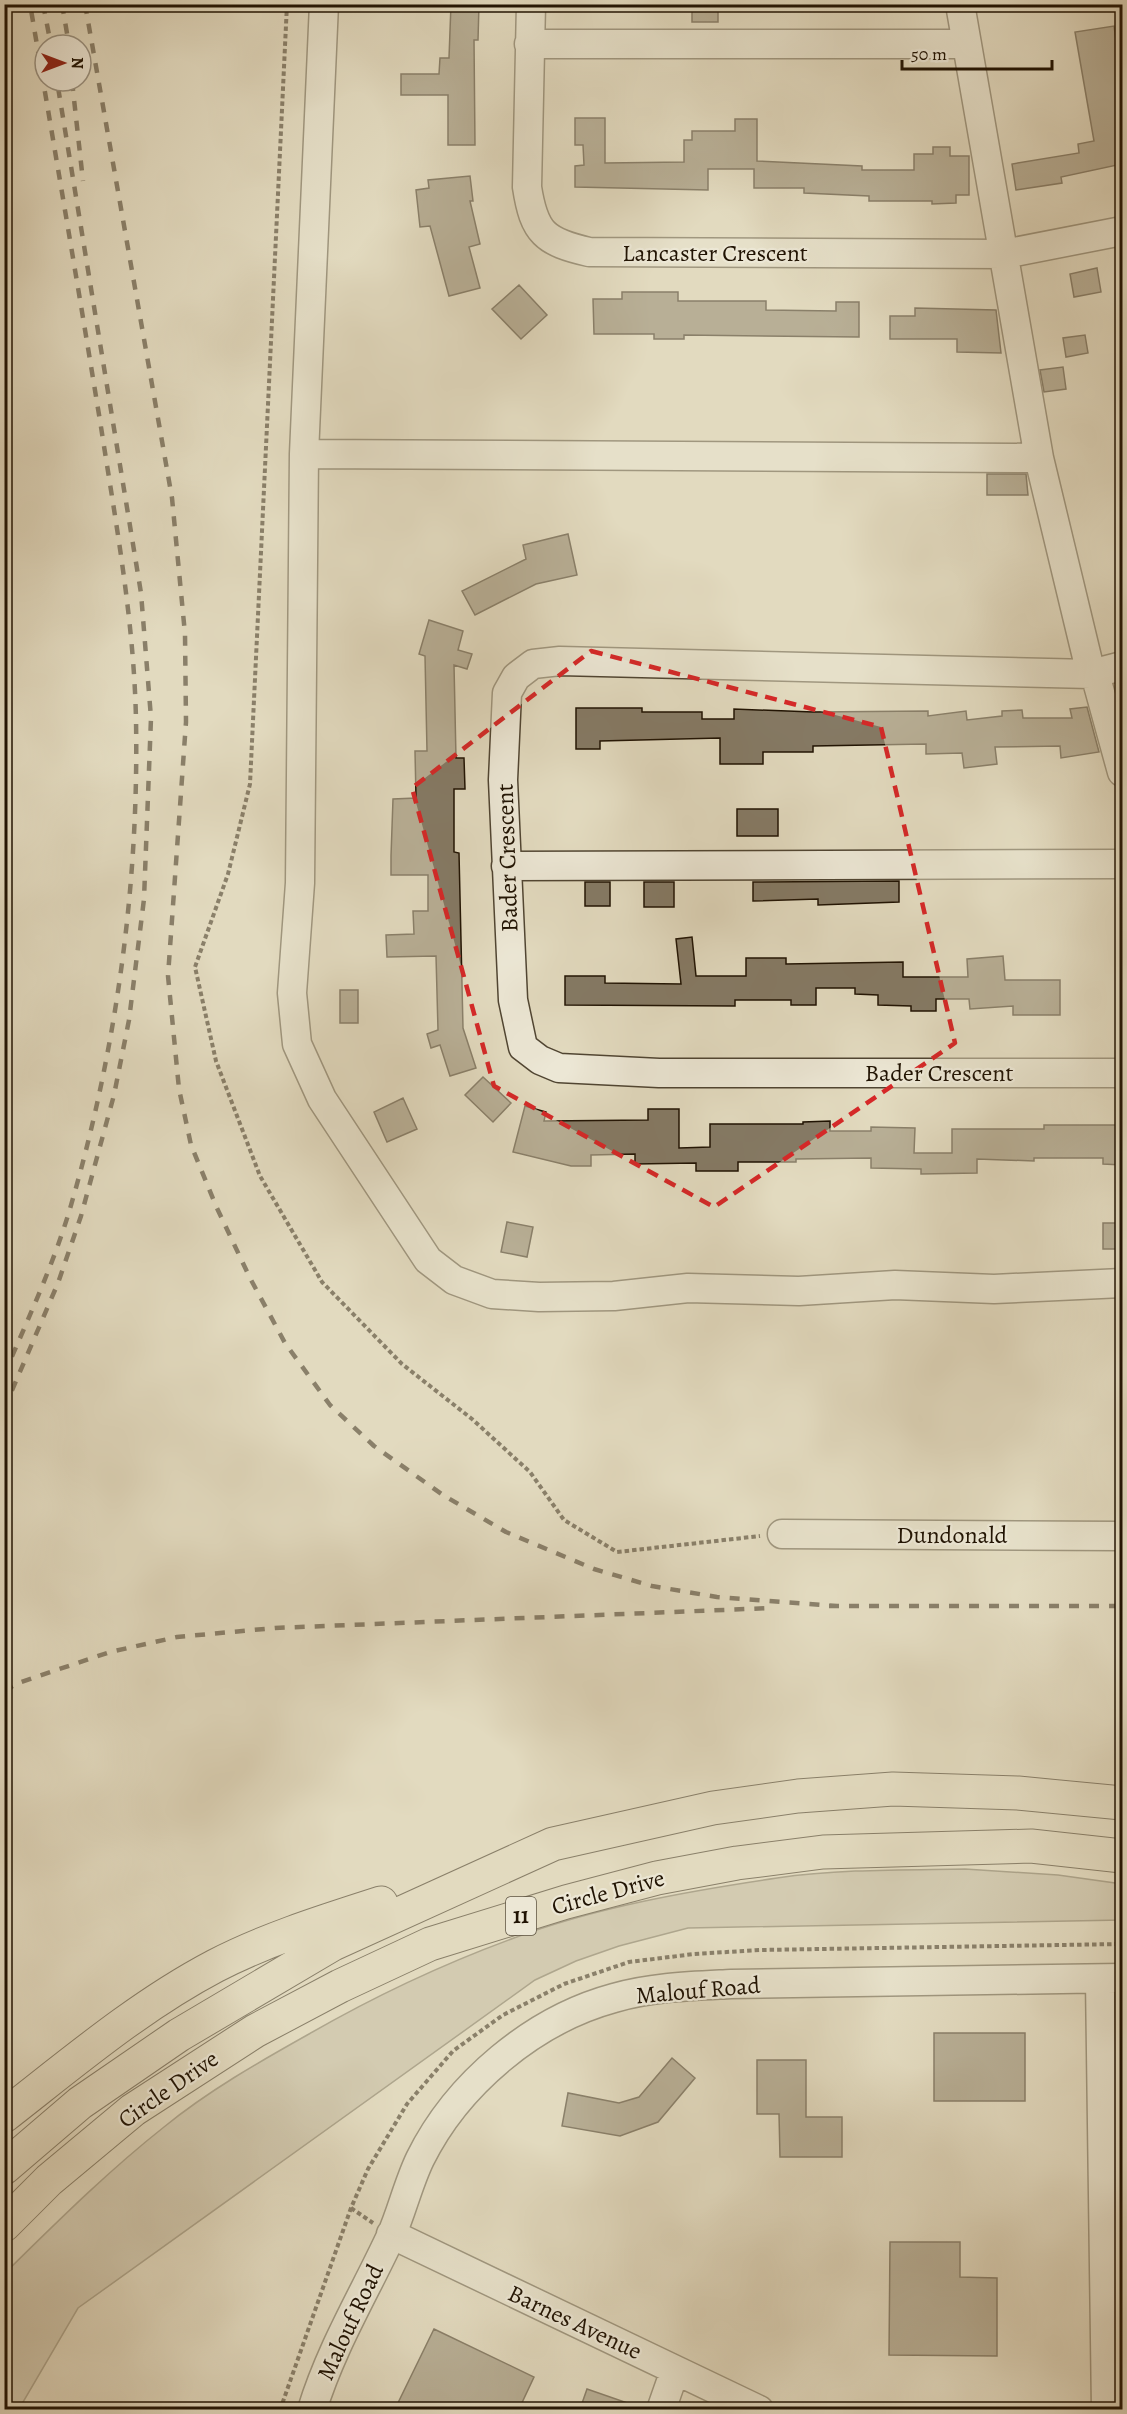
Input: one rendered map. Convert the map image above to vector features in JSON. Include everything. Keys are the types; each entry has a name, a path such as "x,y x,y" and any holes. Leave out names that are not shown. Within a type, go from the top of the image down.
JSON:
{"highway":[{"name":"Circle Drive","path":"4,2168 80,2103 179,2035 333,1944 553,1844 713,1808 798,1796 893,1789 1018,1793 1122,1803"},
{"path":"4,2116 148,2006 216,1966 297,1931 553,1844"},
{"name":"Circle Drive","path":"4,2225 48,2180 133,2110 255,2031 340,1986 430,1944 566,1902 657,1878 737,1863 823,1852 1031,1846 1122,1856"}],"street":[{"path":"324,4 304,454 300,883 292,993 297,1044 322,1099 428,1260 454,1280 492,1294 538,1297 614,1296 688,1288 799,1291 895,1286 994,1289 1122,1283"},
{"name":"Lancaster Crescent","path":"531,4 527,187 531,214 544,233 559,245 589,252 1004,254 1122,231"},
{"path":"960,4 1039,458 1093,674 1122,772"},
{"path":"529,44 967,44"},
{"path":"304,454 1039,458"},
{"name":"Bader Crescent","path":"1122,666 1093,674 560,661 533,664 516,677 507,693 503,780 513,1000 523,1047 540,1060 559,1068 658,1072 1122,1073"},
{"path":"506,866 1122,864"},
{"name":"Dundonald","path":"782,1534 1122,1536"},
{"path":"1106,2409 1111,1979"},
{"name":"Malouf Road","path":"312,2409 337,2344 391,2234 421,2158 451,2112 499,2059 566,2014 614,1998 670,1987 731,1984 1111,1979"},
{"name":"Barnes Avenue","path":"391,2234 759,2409"},
{"path":"661,2409 675,2370"}],"path":[{"path":"287,4 250,784 228,874 195,967 216,1061 260,1176 322,1282 402,1364 472,1419 530,1472 564,1520 617,1551 782,1534"},
{"path":"280,2409 351,2208 368,2169 407,2104 446,2060 503,2015 564,1984 629,1962 694,1954 760,1950 1122,1944"}],"highlighted area":[{"path":"591,651 881,727 955,1043 714,1207 494,1086 412,788"}],"shaded area":[{"path":"965,1869 1058,1875 1122,1884 1122,1920 688,1928 619,1946 576,1961 535,1980 78,2308 19,2409 5,2409 5,2273 102,2180 164,2127 216,2089 334,2020 461,1959 546,1927 610,1909 710,1888 800,1875 871,1870"}],"building":[{"path":"451,4 479,4 478,40 474,40 475,145 448,145 448,95 401,95 401,74 439,74 440,58 449,58"},
{"path":"692,4 718,4 718,22 692,22"},
{"path":"1114,26 1122,84 1122,164 1061,177 1062,183 1016,190 1012,164 1079,153 1078,144 1094,141 1075,32"},
{"path":"575,118 605,118 605,163 684,162 684,140 692,140 692,131 735,131 735,119 757,119 757,161 862,166 862,170 914,170 914,154 933,154 933,147 950,147 950,156 969,156 969,195 956,195 956,203 932,204 932,201 869,201 869,196 804,193 804,188 754,188 754,169 708,169 708,190 575,187 575,166 584,165 583,145 575,145"},
{"path":"470,176 473,201 470,201 480,244 469,247 480,288 449,296 430,226 420,227 416,190 429,188 428,180"},
{"path":"1097,268 1101,292 1074,297 1070,274"},
{"path":"519,285 547,315 521,339 492,309"},
{"path":"622,292 678,292 678,301 766,301 766,310 836,311 836,302 859,302 859,337 684,335 684,339 654,339 654,334 594,334 593,299 622,299"},
{"path":"915,308 996,310 1001,353 957,352 957,339 890,339 890,316 915,316"},
{"path":"1085,335 1088,353 1066,357 1063,338"},
{"path":"1063,367 1066,389 1044,392 1040,370"},
{"path":"987,474 1026,474 1028,495 987,495"},
{"path":"568,534 577,575 536,584 475,615 462,591 526,559 523,545"},
{"path":"429,620 463,631 458,650 472,654 467,669 454,665 456,758 464,758 465,789 454,789 454,852 459,853 463,1028 476,1068 450,1076 440,1045 431,1048 427,1034 438,1030 436,956 387,957 386,935 414,934 413,911 428,911 428,875 391,875 391,856 393,799 416,798 415,751 427,751 425,656 419,654"},
{"path":"1087,707 1099,752 1061,758 1060,746 995,747 997,764 964,768 962,753 926,754 926,744 813,746 813,752 763,752 763,764 720,764 720,738 600,741 600,749 576,749 576,708 642,708 642,712 702,712 702,719 734,719 734,709 813,712 928,711 928,716 966,711 967,720 1002,716 1002,711 1022,710 1023,718 1072,718 1070,709"},
{"path":"737,809 778,809 778,836 737,836"},
{"path":"899,881 899,902 818,905 818,899 753,901 753,882"},
{"path":"585,882 610,882 610,906 585,906"},
{"path":"644,882 674,882 674,907 644,907"},
{"path":"692,937 696,976 746,976 746,958 786,958 786,964 903,962 903,977 968,977 967,959 1003,956 1005,980 1060,980 1060,1015 1013,1015 1013,1006 970,1009 969,999 936,999 936,1011 911,1011 911,1006 878,1005 878,995 855,994 855,988 816,988 816,1005 791,1005 791,1000 735,1000 735,1006 565,1005 565,976 605,976 605,983 681,984 676,939"},
{"path":"340,990 358,990 358,1023 340,1023"},
{"path":"483,1077 511,1103 493,1122 465,1095"},
{"path":"403,1098 417,1129 387,1142 374,1112"},
{"path":"525,1106 546,1112 544,1121 648,1120 648,1109 679,1109 679,1148 710,1147 710,1124 803,1124 803,1122 830,1121 830,1131 871,1131 871,1127 915,1128 914,1153 952,1153 952,1129 1044,1129 1044,1125 1122,1125 1122,1165 1103,1164 1103,1158 1034,1158 1034,1161 977,1159 977,1173 921,1174 921,1169 871,1168 871,1158 796,1159 796,1162 738,1162 738,1171 696,1171 696,1163 635,1164 635,1154 591,1155 591,1166 571,1166 513,1152"},
{"path":"507,1222 533,1227 527,1257 501,1252"},
{"path":"1103,1223 1122,1223 1122,1249 1103,1249"},
{"path":"934,2033 1025,2033 1025,2101 934,2101"},
{"path":"672,2058 695,2078 658,2122 620,2136 562,2126 568,2093 619,2103 639,2097"},
{"path":"757,2060 806,2060 806,2117 842,2117 842,2157 780,2157 779,2114 757,2114"},
{"path":"890,2242 960,2242 960,2277 997,2278 997,2356 889,2355"},
{"path":"434,2329 534,2377 519,2409 395,2409"},
{"path":"587,2389 639,2407 639,2409 580,2409"}],"railway":[{"path":"4,1375 55,1254 69,1212 100,1091 112,1030 129,907 136,782 135,683 123,573 113,500 30,4"},
{"path":"43,4 49,33"},
{"path":"62,4 67,33"},
{"path":"85,4 172,498 185,634 186,722 168,976 179,1089 191,1145 216,1206 250,1278 285,1343 330,1405 374,1446 443,1495 506,1532 594,1569 652,1586 717,1597 837,1606"},
{"path":"4,1409 58,1283 81,1216 114,1095 129,1020 144,899 151,718 141,593 59,93"},
{"path":"73,93 83,181"},
{"path":"829,1606 1122,1606"},
{"path":"4,1691 18,1683 110,1652 177,1637 275,1628 772,1608"}]}
